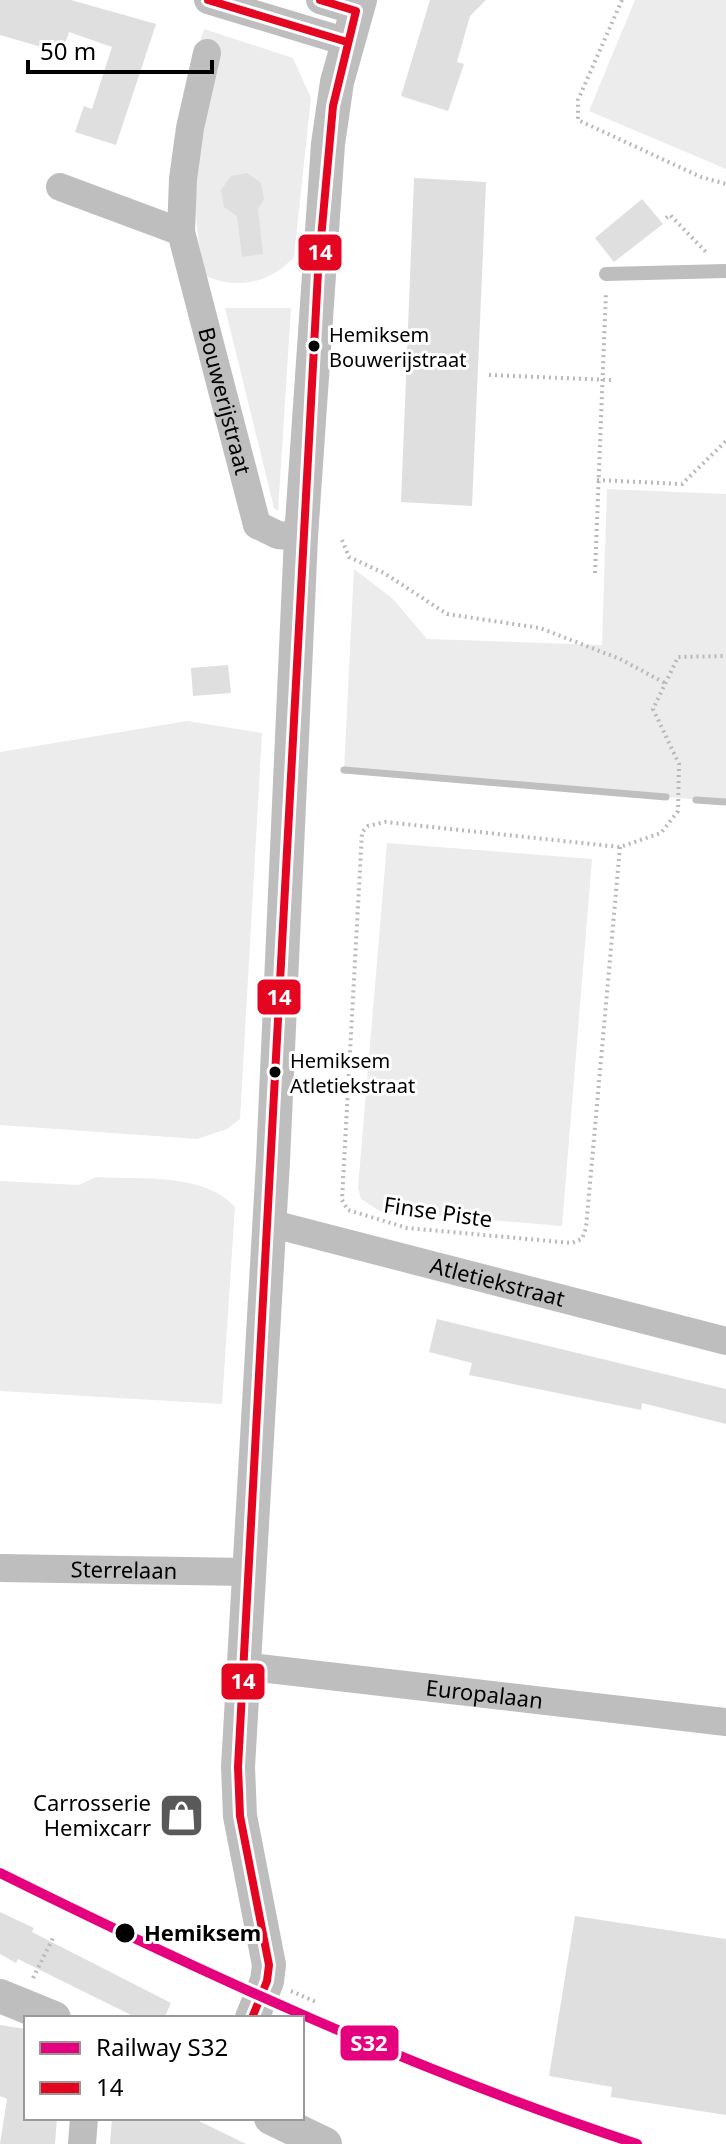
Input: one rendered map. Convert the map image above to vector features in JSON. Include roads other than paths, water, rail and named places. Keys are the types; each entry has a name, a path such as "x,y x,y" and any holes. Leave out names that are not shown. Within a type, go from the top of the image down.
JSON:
{"street":[{"path":"208,0 354,18"},
{"path":"320,0 354,18"},
{"path":"253,2016 267,1981 269,1965 240,1816 242,1666 269,1223 301,537 322,206 333,106 354,18"},
{"name":"Bouwerijstraat","path":"207,53 190,128 183,179 181,232 257,525 278,535 301,537"},
{"path":"60,187 181,232"},
{"name":"Atletiekstraat","path":"269,1223 726,1341"},
{"name":"Sterrelaan","path":"0,1568 247,1572"},
{"name":"Europalaan","path":"242,1666 726,1722"},
{"path":"11,1999 49,2016"},
{"path":"82,2144 84,2120"},
{"path":"275,2120 325,2144"}],"lane":[{"path":"606,274 725,271"}],"waterway":[{"path":"344,770 666,797"},
{"path":"696,800 726,802"}],"rail line":[{"name":"S32","path":"0,1873 156,1949 314,2020 474,2085 637,2144"}],"place":[{"name":"Hemiksem Bouwerijstraat","path":"314,346"},
{"name":"Hemiksem Atletiekstraat","path":"275,1072"},
{"name":"Carrosserie Hemixcarr","path":"182,1816"},
{"name":"Hemiksem","path":"125,1933"}]}
